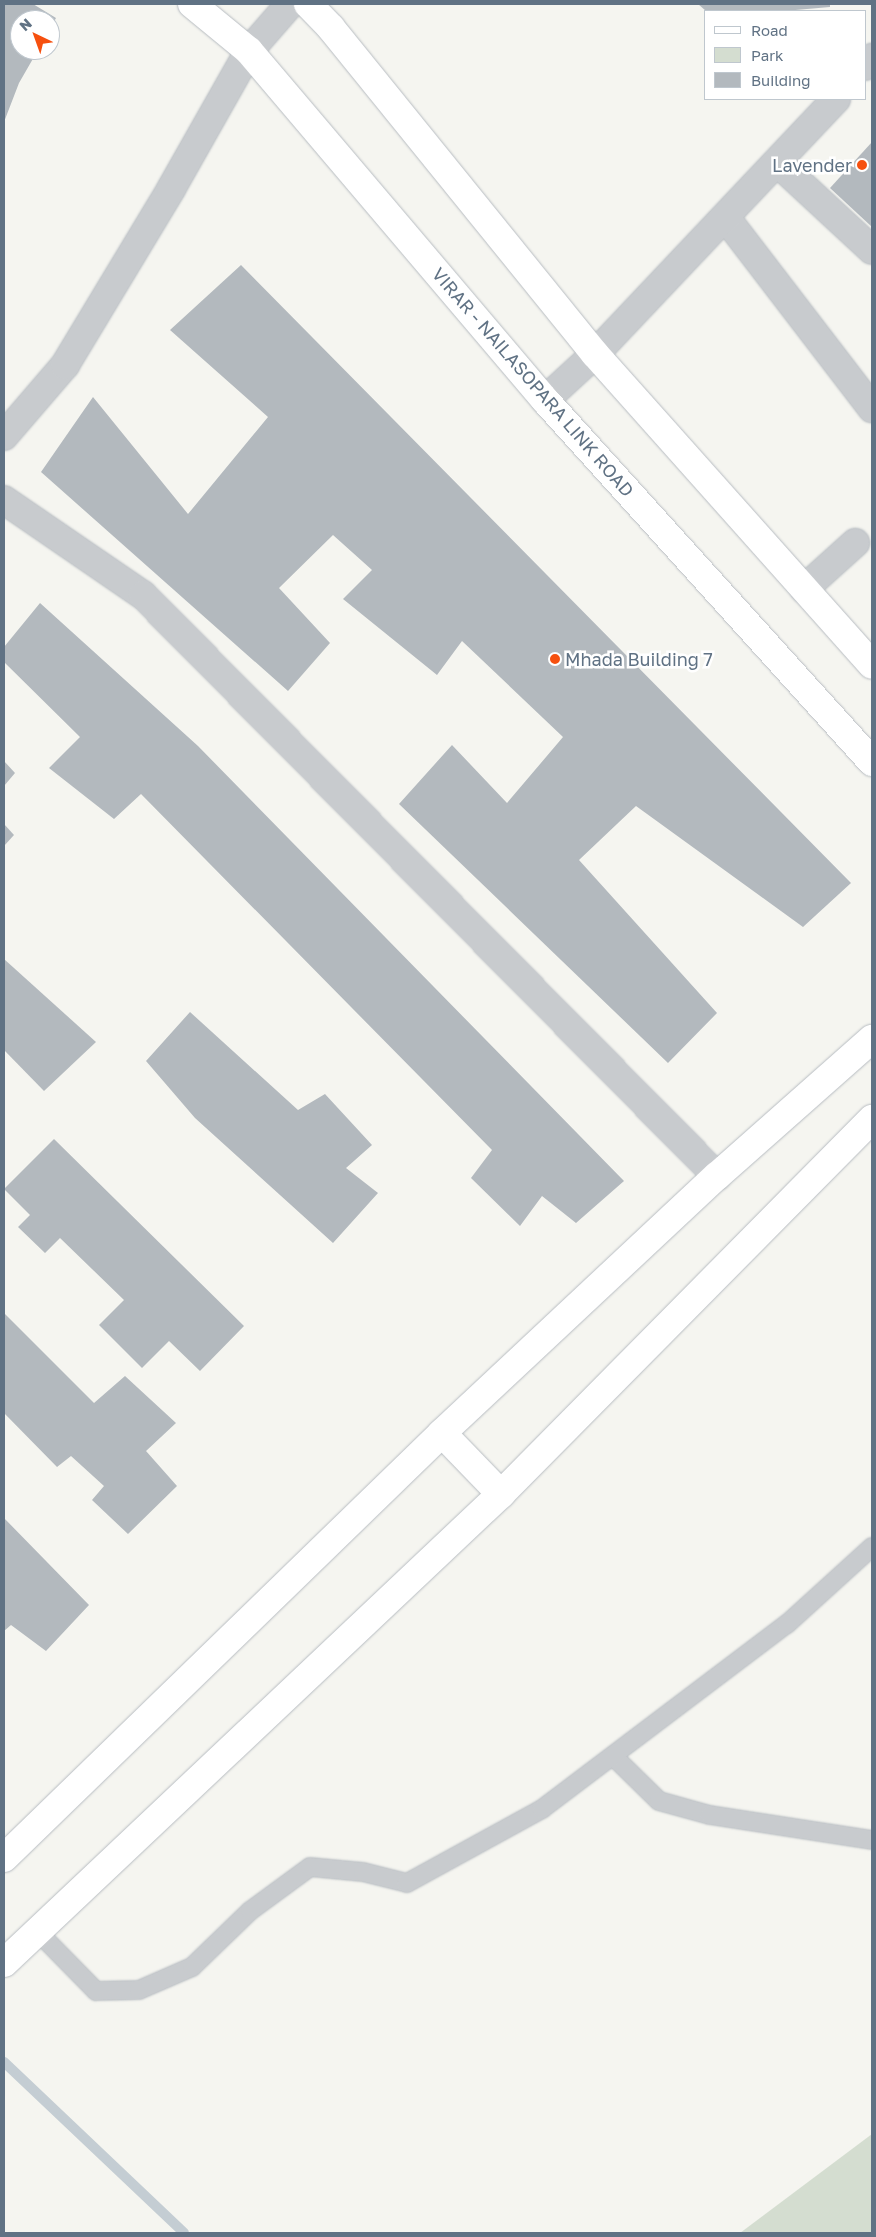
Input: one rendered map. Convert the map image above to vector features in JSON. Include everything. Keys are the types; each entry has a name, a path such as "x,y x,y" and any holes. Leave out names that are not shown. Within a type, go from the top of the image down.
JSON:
{"street":[{"name":"VIRAR - NAILASOPARA LINK ROAD","path":"192,4 248,51 545,400 872,762"},
{"path":"4,436 65,365 171,190 248,51 290,4"},
{"path":"308,4 338,36 595,354 872,665"},
{"path":"545,400 595,354 778,163 835,100"},
{"path":"778,163 872,250"},
{"path":"726,218 872,408"},
{"path":"4,500 143,595 717,1176"},
{"path":"804,589 855,543"},
{"path":"4,1858 442,1433 717,1176 872,1039"},
{"path":"6,1957 38,1932 500,1494 872,1118"},
{"path":"442,1433 500,1494"}],"lane":[{"path":"38,1932 96,1991 139,1990 192,1967 250,1911 310,1867 363,1872 408,1883 542,1809 788,1624 872,1547"},
{"path":"613,1756 659,1801 710,1815 872,1840"}],"green space":[{"path":"872,2134 872,2233 740,2233"}],"building":[{"path":"4,4 33,4 43,10 10,10 10,60 32,60 19,83 4,122"},
{"path":"698,4 830,4 830,7 796,10 705,10"},
{"name":"Lavender","path":"872,142 872,227 830,188"},
{"name":"Mhada Building 7","path":"241,265 851,883 803,927 636,806 579,860 717,1013 668,1063 399,804 452,745 507,803 563,737 462,641 437,675 343,599 372,570 333,535 279,588 330,643 288,691 41,472 93,397 188,514 268,417 170,330"},
{"path":"40,603 198,746 624,1181 576,1223 542,1196 520,1226 471,1178 492,1150 141,794 114,819 49,768 80,737 4,662 4,647"},
{"path":"4,761 15,773 4,786"},
{"path":"4,824 14,835 4,846"},
{"path":"4,959 96,1042 44,1091 4,1050"},
{"path":"190,1012 298,1110 325,1094 372,1145 346,1168 378,1193 333,1243 195,1118 146,1061"},
{"path":"54,1139 244,1326 200,1371 169,1341 142,1368 99,1325 124,1300 60,1238 45,1253 18,1227 30,1215 4,1189"},
{"path":"4,1313 94,1403 125,1376 176,1423 146,1451 177,1486 128,1534 92,1500 104,1486 71,1456 57,1467 4,1413"},
{"path":"4,1518 89,1605 46,1651 11,1625 4,1631"}],"waterway":[{"path":"4,2062 184,2233"}],"place":[{"name":"Lavender","path":"862,165"},
{"name":"Mhada Building 7","path":"555,659"}]}
